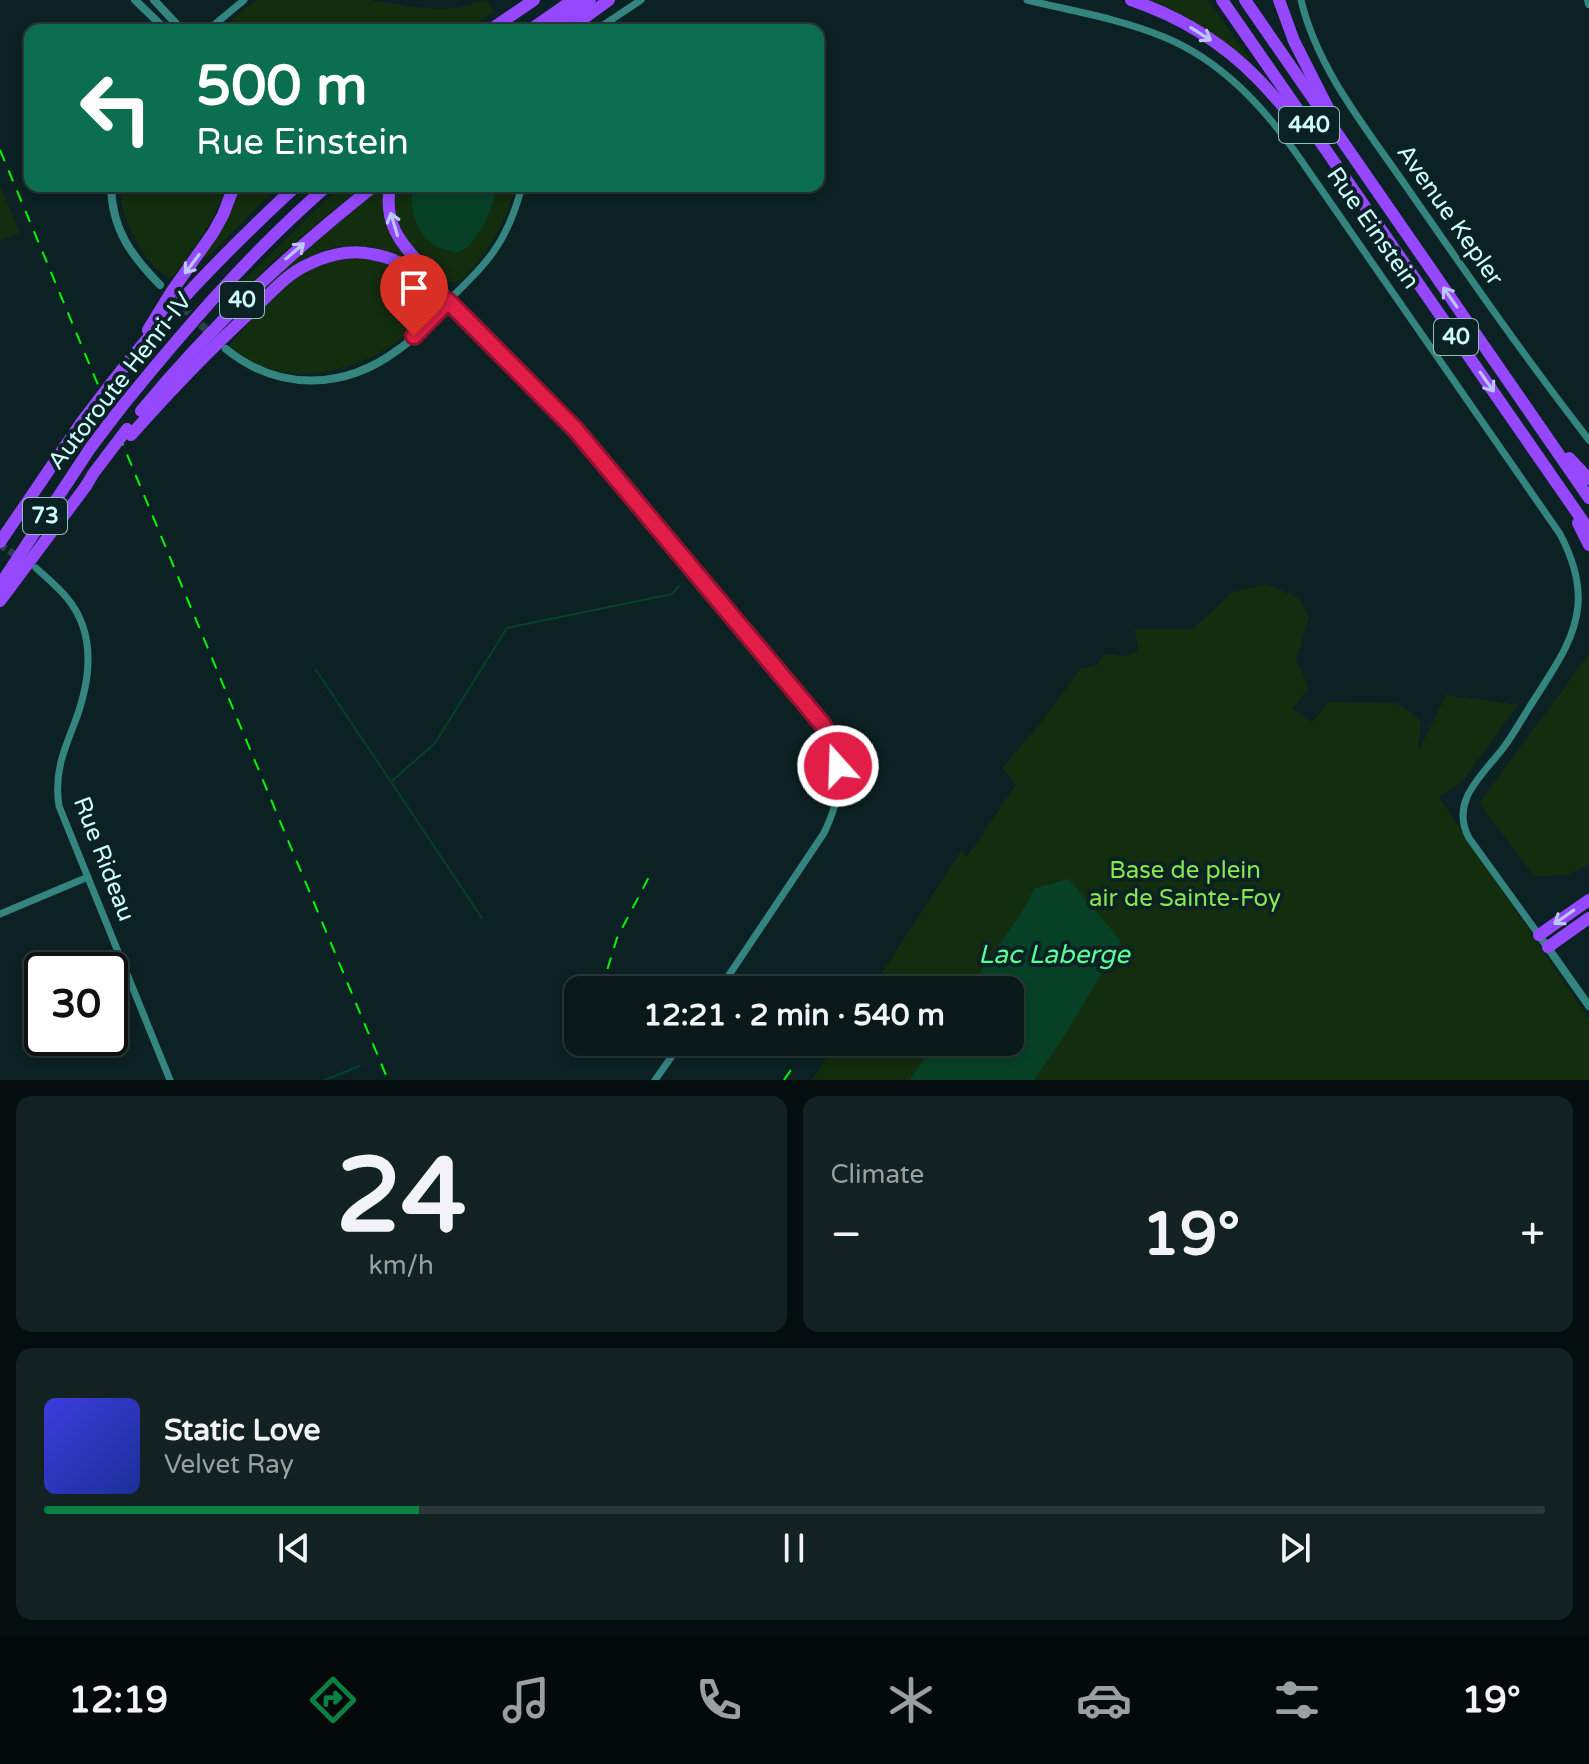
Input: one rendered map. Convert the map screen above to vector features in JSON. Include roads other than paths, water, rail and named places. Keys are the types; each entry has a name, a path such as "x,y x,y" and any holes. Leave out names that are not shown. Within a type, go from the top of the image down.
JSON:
{"highway":[{"path":"499,24 534,0"},
{"path":"539,24 573,0"},
{"path":"556,24 590,0"},
{"path":"576,24 609,0"},
{"name":"40","path":"1131,0 1189,26 1236,58 1347,180 1589,530"},
{"name":"440","path":"1222,0 1347,180"},
{"name":"40","path":"1245,0 1589,498"},
{"path":"1279,0 1300,53 1349,151"},
{"path":"130,359 213,233 232,192"},
{"name":"Autoroute Henri-IV","path":"0,542 81,423 130,359 214,265 290,192"},
{"name":"Autoroute Henri-IV","path":"0,585 91,447 170,347 263,246 321,192"},
{"name":"40","path":"0,601 93,474 200,343 308,239 367,192"},
{"path":"389,192 391,221 399,240 441,287 448,301"},
{"path":"129,432 217,343 305,265 349,251 370,253 405,266 433,294 448,301"},
{"path":"1542,430 1589,479"},
{"path":"1564,495 1589,545"},
{"path":"1539,935 1589,900"},
{"path":"1548,947 1589,918"}],"street":[{"path":"135,0 160,24"},
{"path":"154,0 176,24"},
{"path":"215,24 244,0"},
{"path":"605,24 641,0"},
{"name":"Rue Einstein","path":"1027,0 1163,37 1210,63 1251,97 1287,140 1560,534 1571,557 1577,586 1577,612 1571,633 1553,670 1506,743 1471,789 1466,798 1463,824 1469,838 1589,1006"},
{"name":"Avenue Kepler","path":"1301,0 1314,42 1339,88 1520,351 1589,440"},
{"path":"112,192 123,238 160,285"},
{"path":"226,349 261,372 282,378 321,380 367,368 402,348 495,252 508,229 520,192"},
{"path":"448,301 575,429 823,725 834,747 840,790 824,833 728,976"},
{"name":"Rue Rideau","path":"36,568 69,600 79,617 87,646 85,693 61,758 56,790 65,823 170,1080"},
{"path":"0,914 88,877"},
{"path":"655,1080 672,1056"}],"water":[{"path":"495,192 478,234 456,253 440,248 424,236 413,211 412,194"},
{"name":"Lac Laberge","path":"1069,879 1121,941 1065,1035 1034,1080 910,1080 925,1056 1024,1056 1024,976 978,976 1035,888"}],"waterway":[{"path":"391,782 435,743 507,628 672,594 679,586"},
{"path":"316,670 482,918"},
{"path":"325,1080 360,1066"}],"tunnel":[{"path":"166,291 223,346"},
{"path":"0,545 22,559"}],"railway":[{"path":"0,150 388,1080"},
{"path":"605,976 617,938 650,875"},
{"path":"784,1080 795,1064"}],"park label":[{"name":"Base de plein air de Sainte-Foy","path":"1185,884"}]}
